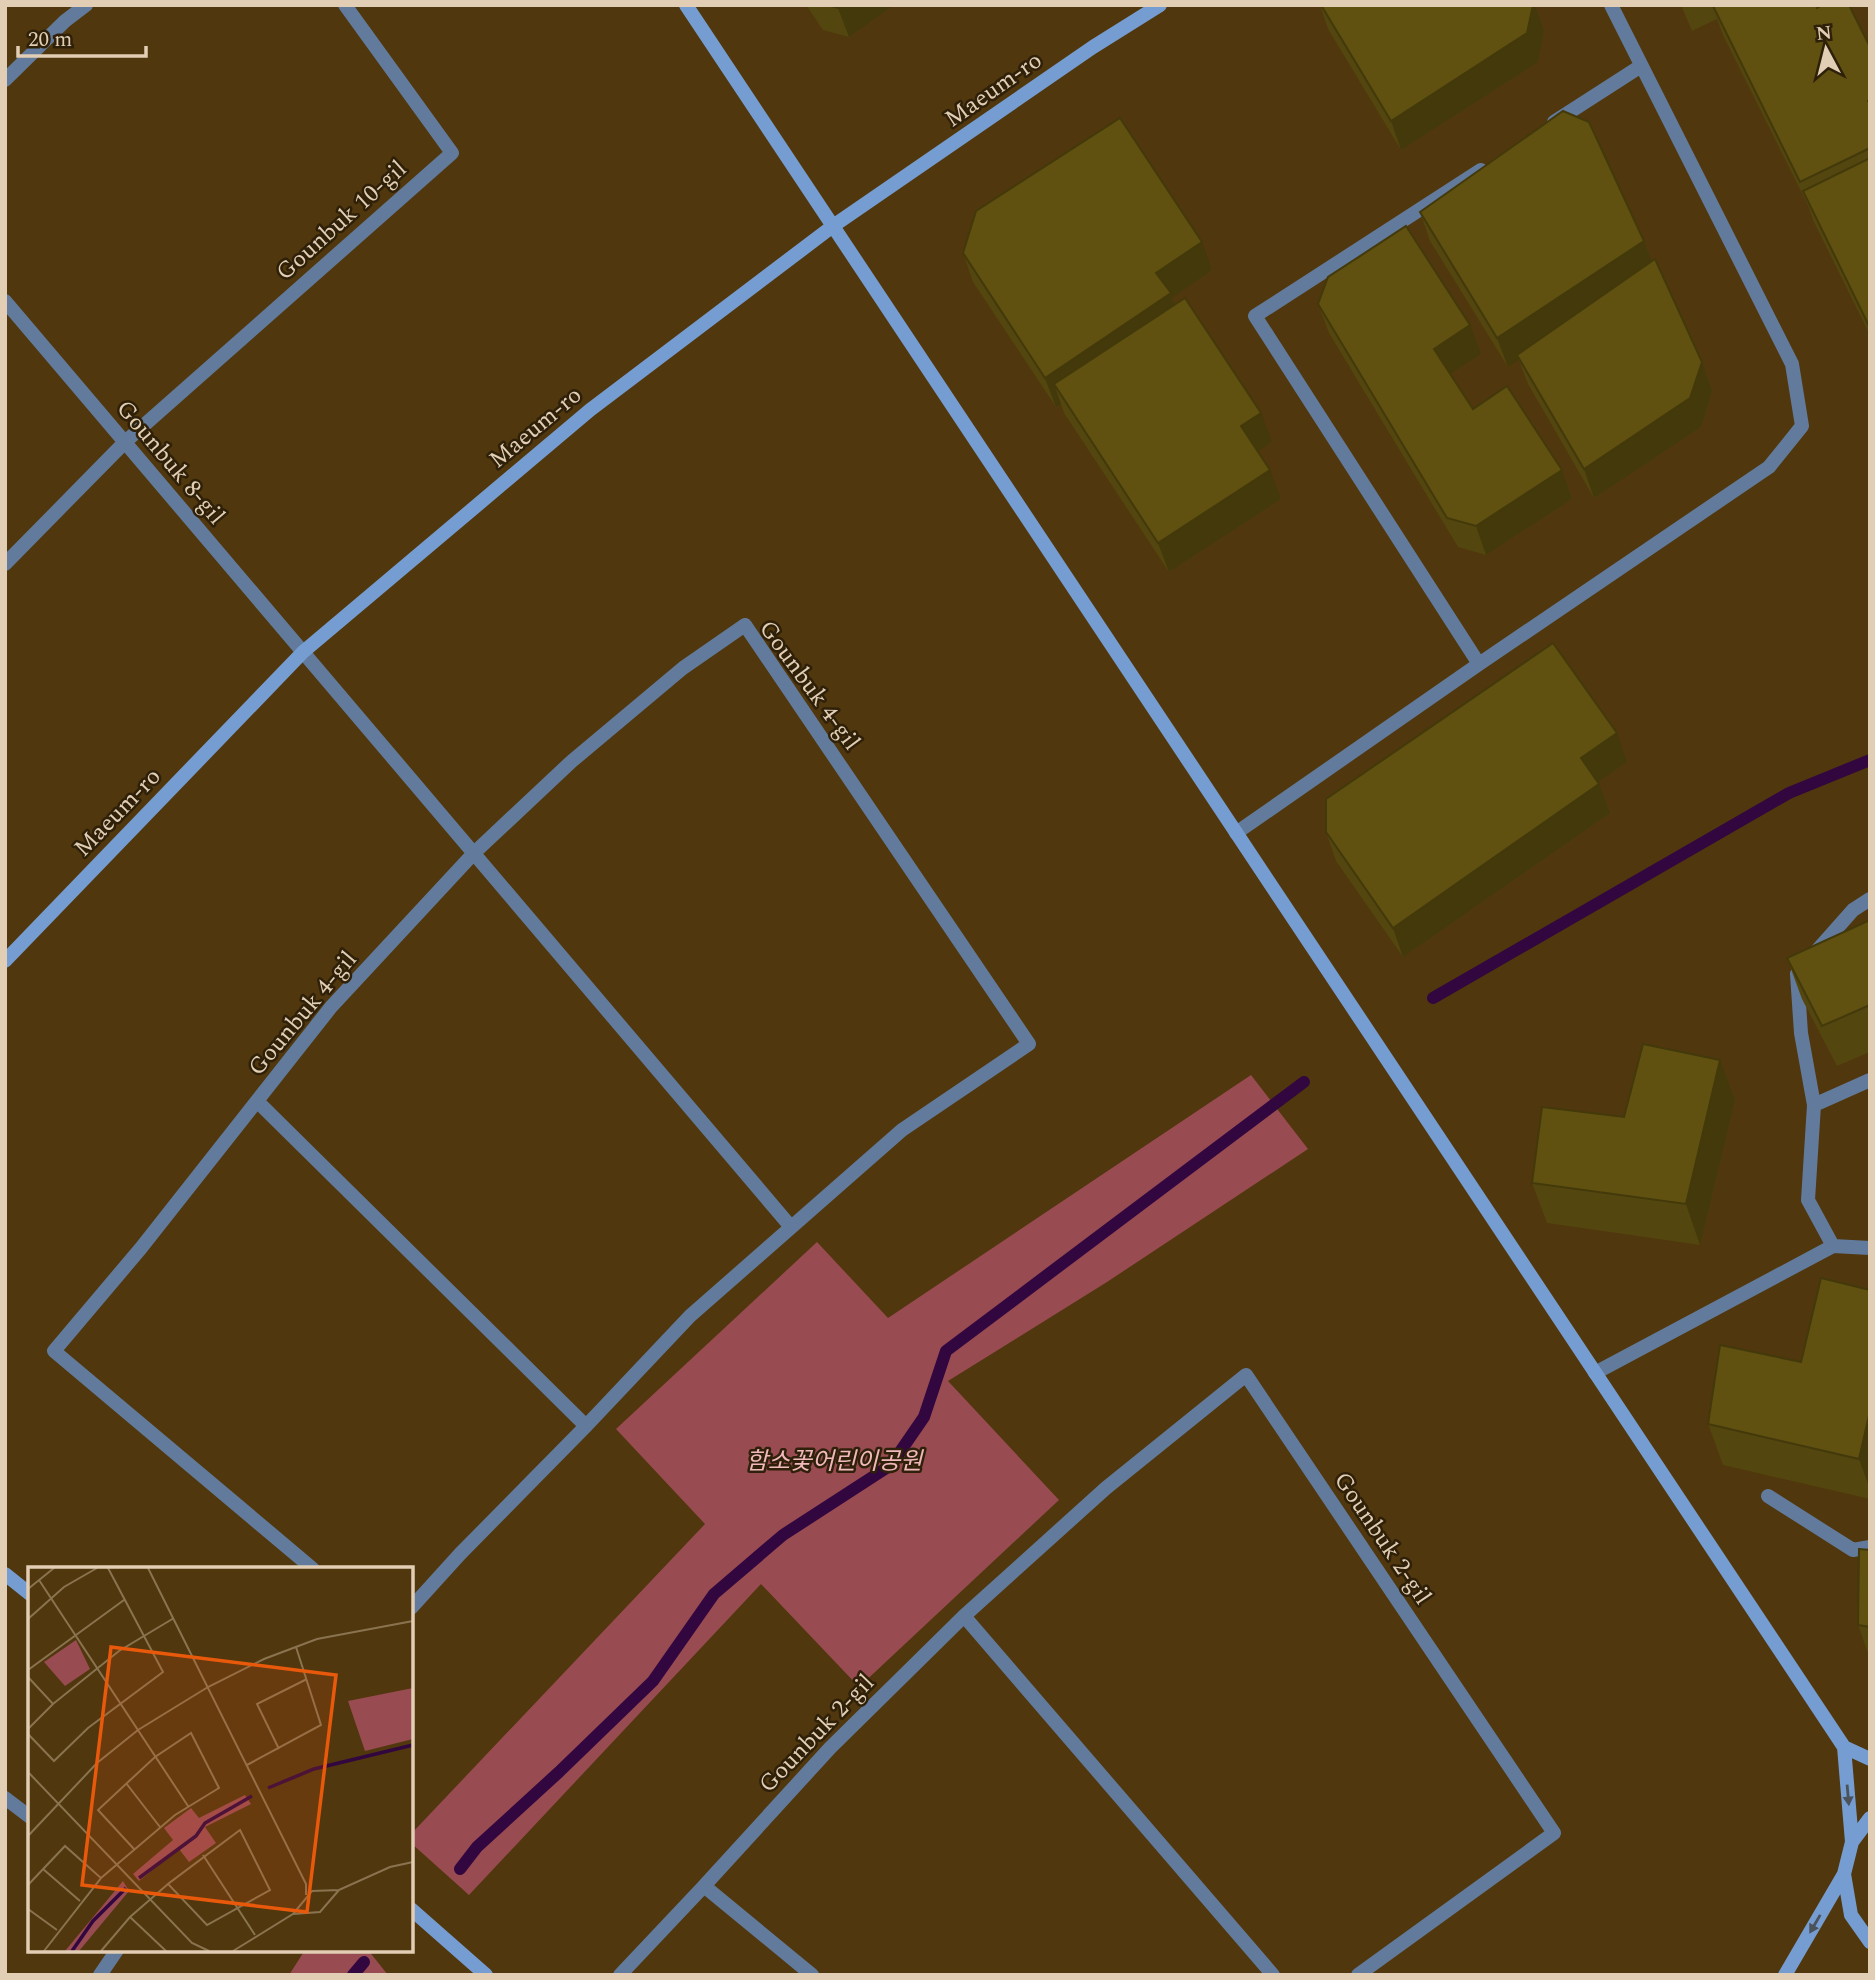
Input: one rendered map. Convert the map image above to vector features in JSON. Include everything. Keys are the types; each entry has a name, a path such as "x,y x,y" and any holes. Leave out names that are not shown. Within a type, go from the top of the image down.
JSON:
{"street":[{"path":"5,80 65,21 86,5"},
{"name":"Gounbuk 10-gil","path":"125,443 452,153 345,5"},
{"path":"686,5 1844,1747 1853,1842"},
{"name":"Maeum-ro","path":"5,961 303,652 590,410 834,226 1082,55 1160,5"},
{"path":"1236,833 1769,467 1802,425 1792,364 1611,5"},
{"path":"1547,127 1641,66"},
{"path":"1479,664 1255,316 1489,164"},
{"name":"Gounbuk 8-gil","path":"5,301 791,1227"},
{"path":"5,565 125,443"},
{"name":"Gounbuk 4-gil","path":"311,1567 54,1351 141,1248 331,1007 474,853 572,761 683,668 745,625 1029,1044 902,1130 690,1316 460,1553 413,1606"},
{"path":"1833,1246 1808,1200 1814,1105 1801,1033 1797,974 1853,910 1870,899"},
{"path":"1814,1105 1870,1080"},
{"path":"258,1102 586,1426"},
{"path":"1595,1373 1833,1246 1870,1248"},
{"name":"Gounbuk 2-gil","path":"620,1975 830,1748 964,1616 1106,1488 1245,1375 1554,1833 1358,1975"},
{"path":"1768,1496 1853,1550 1870,1547"},
{"path":"5,1574 28,1592"},
{"path":"964,1616 1273,1975"},
{"path":"1844,1747 1870,1759"},
{"path":"5,1798 28,1815"},
{"path":"1785,1975 1844,1874 1853,1842 1870,1818"},
{"path":"1844,1874 1851,1915 1870,1942"},
{"path":"704,1886 812,1975"},
{"path":"413,1911 486,1975"},
{"path":"100,1975 116,1952"}],"green space":[{"name":"함소꽃어린이공원","path":"1251,1075 1308,1149 1107,1282 948,1381 1059,1500 859,1687 761,1584 469,1895 413,1845 413,1832 705,1524 616,1429 817,1242 888,1318"},
{"path":"304,1952 370,1952 388,1975 289,1975"}],"building":[{"path":"1321,5 1533,5 1527,33 1391,121"},
{"path":"1816,5 1817,8 1822,5 1849,5 1870,47 1870,148 1800,182 1713,6"},
{"path":"1563,111 1589,122 1644,241 1497,338 1420,212"},
{"path":"1120,118 1202,242 1156,273 1171,293 1045,378 963,253 976,211"},
{"path":"1870,158 1870,328 1803,191"},
{"path":"1406,226 1470,325 1434,349 1473,409 1507,386 1562,470 1476,526 1447,518 1318,304 1328,277"},
{"path":"1655,259 1702,362 1690,398 1584,469 1517,355"},
{"path":"1185,298 1261,413 1241,426 1270,470 1158,543 1054,384"},
{"path":"1553,643 1617,733 1581,758 1599,784 1393,928 1326,832 1326,799"},
{"path":"1870,920 1870,1005 1822,1026 1787,958"},
{"path":"1643,1044 1720,1060 1686,1204 1532,1183 1542,1107 1624,1117"},
{"path":"1821,1278 1870,1290 1870,1411 1859,1459 1708,1424 1720,1345 1801,1362"},
{"path":"1859,1549 1870,1550 1870,1627 1858,1625"}],"waterway":[{"path":"1433,998 1789,793 1870,760"},
{"path":"460,1869 477,1847 653,1681 714,1594 783,1535 891,1465 924,1417 946,1351 1304,1082"},
{"path":"353,1975 364,1962"}]}
